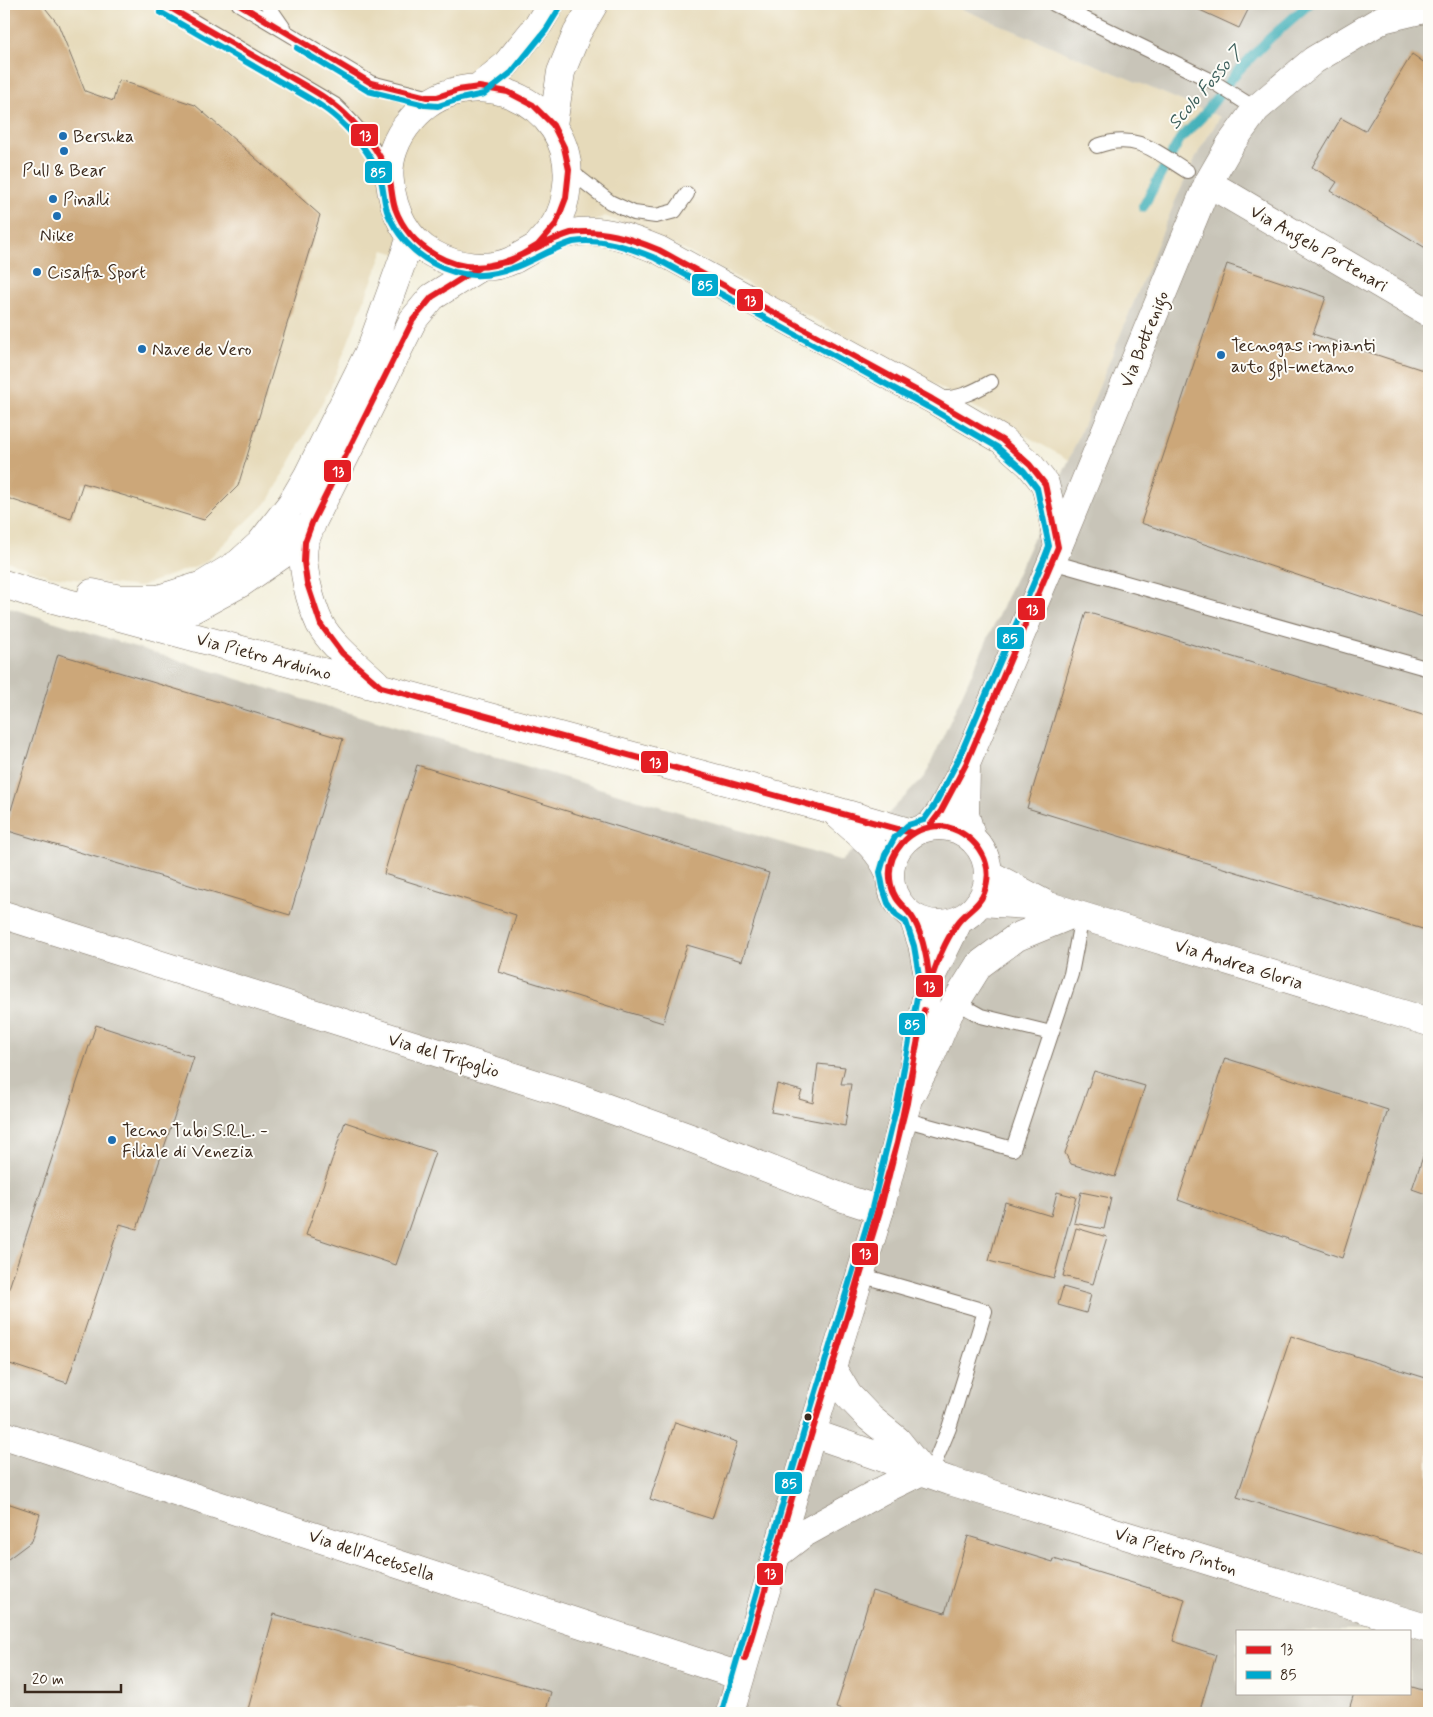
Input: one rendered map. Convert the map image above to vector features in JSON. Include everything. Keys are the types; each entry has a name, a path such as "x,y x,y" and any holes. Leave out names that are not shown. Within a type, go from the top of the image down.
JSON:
{"street":[{"path":"479,87 505,66 539,24 551,4"},
{"path":"553,125 561,72 577,33 594,4"},
{"name":"Via Bottenigo","path":"920,830 941,811 966,764 1055,555 1198,177 1230,145 1247,103 1374,24 1429,8"},
{"path":"538,245 556,224 566,198 569,170 564,147 553,125 533,105 508,92 479,87 458,90 437,97 418,111 403,129 393,151 389,175 391,197 399,218 411,237 431,253 455,264 480,268 511,261 538,245 571,233 601,232 659,250 932,399 1002,440 1030,466 1045,484 1052,509 1055,555"},
{"name":"Via Angelo Portenari","path":"1198,177 1429,313"},
{"path":"31,593 73,589 120,599 158,599 203,585 239,563 260,544 291,504 308,475 371,348 411,237"},
{"name":"Via Pietro Arduino","path":"381,687 342,652 321,625 307,583 304,562 305,542 312,523 413,320 432,297 480,268"},
{"name":"Via Pietro Arduino","path":"148,624 193,608 241,583 283,554 312,523"},
{"name":"Via Pietro Arduino","path":"4,584 31,593 834,810 920,830"},
{"name":"Via Bottenigo","path":"966,764 965,814 972,839"},
{"name":"Via Pietro Arduino","path":"834,810 874,848 884,861 889,872"},
{"path":"945,826 960,831 972,839 981,850 989,874 980,902 959,920 943,924 928,923 913,917 903,909 895,898 889,872 893,857 901,843 920,830 945,826"},
{"name":"Via Andrea Gloria","path":"989,874 1068,912 1429,1022"},
{"name":"Via Andrea Gloria","path":"980,902 1068,912"},
{"path":"905,1111 949,1013 979,965 1017,937 1068,912"},
{"name":"Via del Trifoglio","path":"4,915 571,1095 693,1139 846,1199 880,1210"},
{"path":"913,917 922,944 929,981"},
{"path":"730,1713 880,1210 905,1111 929,981 959,920"},
{"path":"776,1555 803,1534 879,1492 926,1473 897,1440 870,1418 848,1395 832,1368"},
{"name":"Via Pietro Pinton","path":"812,1433 926,1473 1429,1629"},
{"name":"Via dell'Acetosella","path":"4,1435 740,1676"}],"lane":[{"path":"164,4 335,105 353,122 368,141 389,175"},
{"path":"239,4 371,83 427,97 437,97"},
{"path":"267,4 287,32"},
{"path":"1054,4 1210,80 1247,103"},
{"path":"1097,146 1109,142 1133,141 1156,152 1198,177"},
{"path":"569,170 610,202 634,213 656,216 675,211 687,194"},
{"path":"932,399 951,398 973,393 991,382"},
{"path":"1055,555 1429,669"},
{"path":"905,1111 1013,1149 1070,974 1068,912"},
{"path":"956,1002 981,1016 1051,1033"},
{"path":"860,1275 985,1311 948,1428 926,1473"}],"shaded area":[{"path":"4,4 950,4 1220,117 1199,151 1176,199 1069,460 904,367 681,248 605,216 534,256 444,269 384,250 330,388 270,499 204,563 138,587 50,576 4,560"},
{"path":"950,4 1429,4 1429,1713 4,1713 4,606 283,693 842,861 925,776 1069,460 1176,199 1199,151 1220,117"}],"building":[{"name":"Nave de Vero","path":"4,4 42,4 58,24 85,91 113,101 119,80 195,105 320,215 238,486 204,520 83,483 71,519 4,497"},
{"path":"1192,4 1251,4 1239,28 1191,6"},
{"path":"1412,54 1429,66 1429,250 1331,191 1337,182 1312,167 1341,118 1365,131"},
{"path":"1227,264 1326,297 1313,334 1429,372 1429,619 1141,523"},
{"path":"1086,612 1429,717 1429,931 1027,808"},
{"path":"58,654 343,739 290,915 5,830"},
{"path":"417,765 769,873 742,961 687,945 663,1023 499,972 516,915 384,874"},
{"name":"Tecno Tubi S.R.L. - Filiale di Venezia","path":"96,1025 194,1057 137,1229 120,1224 67,1383 4,1362 4,1303"},
{"path":"1225,1058 1388,1110 1342,1258 1178,1200"},
{"path":"818,1064 845,1067 841,1084 851,1084 845,1126 771,1112 777,1084 802,1091 799,1099 813,1103"},
{"path":"1094,1071 1145,1086 1115,1177 1071,1164 1065,1153"},
{"path":"345,1122 435,1152 396,1265 306,1235"},
{"path":"1429,1139 1429,1195 1412,1189"},
{"path":"1057,1192 1076,1197 1054,1278 989,1261 1005,1202 1051,1216"},
{"path":"1081,1192 1111,1198 1104,1229 1074,1223"},
{"path":"1076,1228 1107,1237 1093,1284 1063,1276"},
{"path":"1063,1287 1091,1295 1086,1313 1058,1305"},
{"path":"1291,1336 1429,1379 1429,1556 1237,1497"},
{"path":"675,1422 737,1442 712,1519 650,1499"},
{"path":"4,1502 40,1514 32,1541 4,1562"},
{"path":"968,1536 1053,1562 1054,1559 1185,1599 1173,1641 1216,1655 1199,1713 852,1713 836,1708 872,1591 945,1613"},
{"path":"274,1614 551,1692 545,1713 247,1713"},
{"path":"1410,1686 1429,1692 1429,1713 1348,1713 1354,1694 1410,1694"}],"waterway":[{"name":"Scolo Fosso 7","path":"1143,207 1180,139 1202,117 1236,73 1270,38 1309,4"}],"transit line":[{"name":"13","path":"164,4 313,90 345,114 369,140 379,155 387,171 395,208 402,222 411,235 434,254 448,261 479,267 504,262 571,233 605,233 637,242 659,250 932,399 1002,440 1030,465 1045,484 1058,547 966,764 941,811 929,827"},
{"name":"13","path":"239,4 371,83 427,97 437,97 458,90 479,87 508,92 533,105 553,125 564,147 569,170 566,198 556,224 538,245 511,261 480,267 432,297 413,320 312,523 305,542 304,562 307,583 321,625 342,653 381,687 912,833"},
{"name":"85","path":"297,48 368,91 425,105 438,106 484,94 512,72 546,30 559,9"},
{"name":"85","path":"160,12 307,97 338,119 361,145 379,174 388,214 396,229 406,242 432,263 447,270 463,274 496,273 516,267 563,245 584,241 615,244 645,254 928,407 997,447 1024,471 1037,488 1049,546 1044,559 958,760 934,806 924,820 908,825 895,837 885,855 880,872 888,903 896,915 906,922 914,946 920,981 898,1101 872,1208 722,1711"},
{"name":"13","path":"941,826 963,834 979,849 987,870 987,881 982,898 952,931 937,963 929,987 923,943 914,920 895,896 891,885 890,873 896,852 910,836 930,827 941,826"},
{"name":"13","path":"915,1054 924,1010"},
{"name":"13","path":"915,1054 924,1010"},
{"name":"13","path":"897,1143 915,1054"},
{"name":"13","path":"897,1143 907,1103 915,1054"},
{"name":"13","path":"833,1364 897,1143"},
{"name":"13","path":"833,1364 880,1211 897,1143"},
{"name":"13","path":"795,1488 833,1364"},
{"name":"13","path":"795,1488 833,1364"},
{"name":"13","path":"745,1659 795,1488"},
{"name":"13","path":"745,1659 795,1488"}],"place":[{"name":"Bershka","path":"63,136"},
{"name":"Pull & Bear","path":"64,151"},
{"name":"Pinalli","path":"53,199"},
{"name":"Nike","path":"57,216"},
{"name":"Cisalfa Sport","path":"37,272"},
{"name":"Nave de Vero","path":"142,349"},
{"name":"Tecnogas impianti auto gpl-metano","path":"1221,355"},
{"name":"Tecno Tubi S.R.L. - Filiale di Venezia","path":"112,1140"}]}
